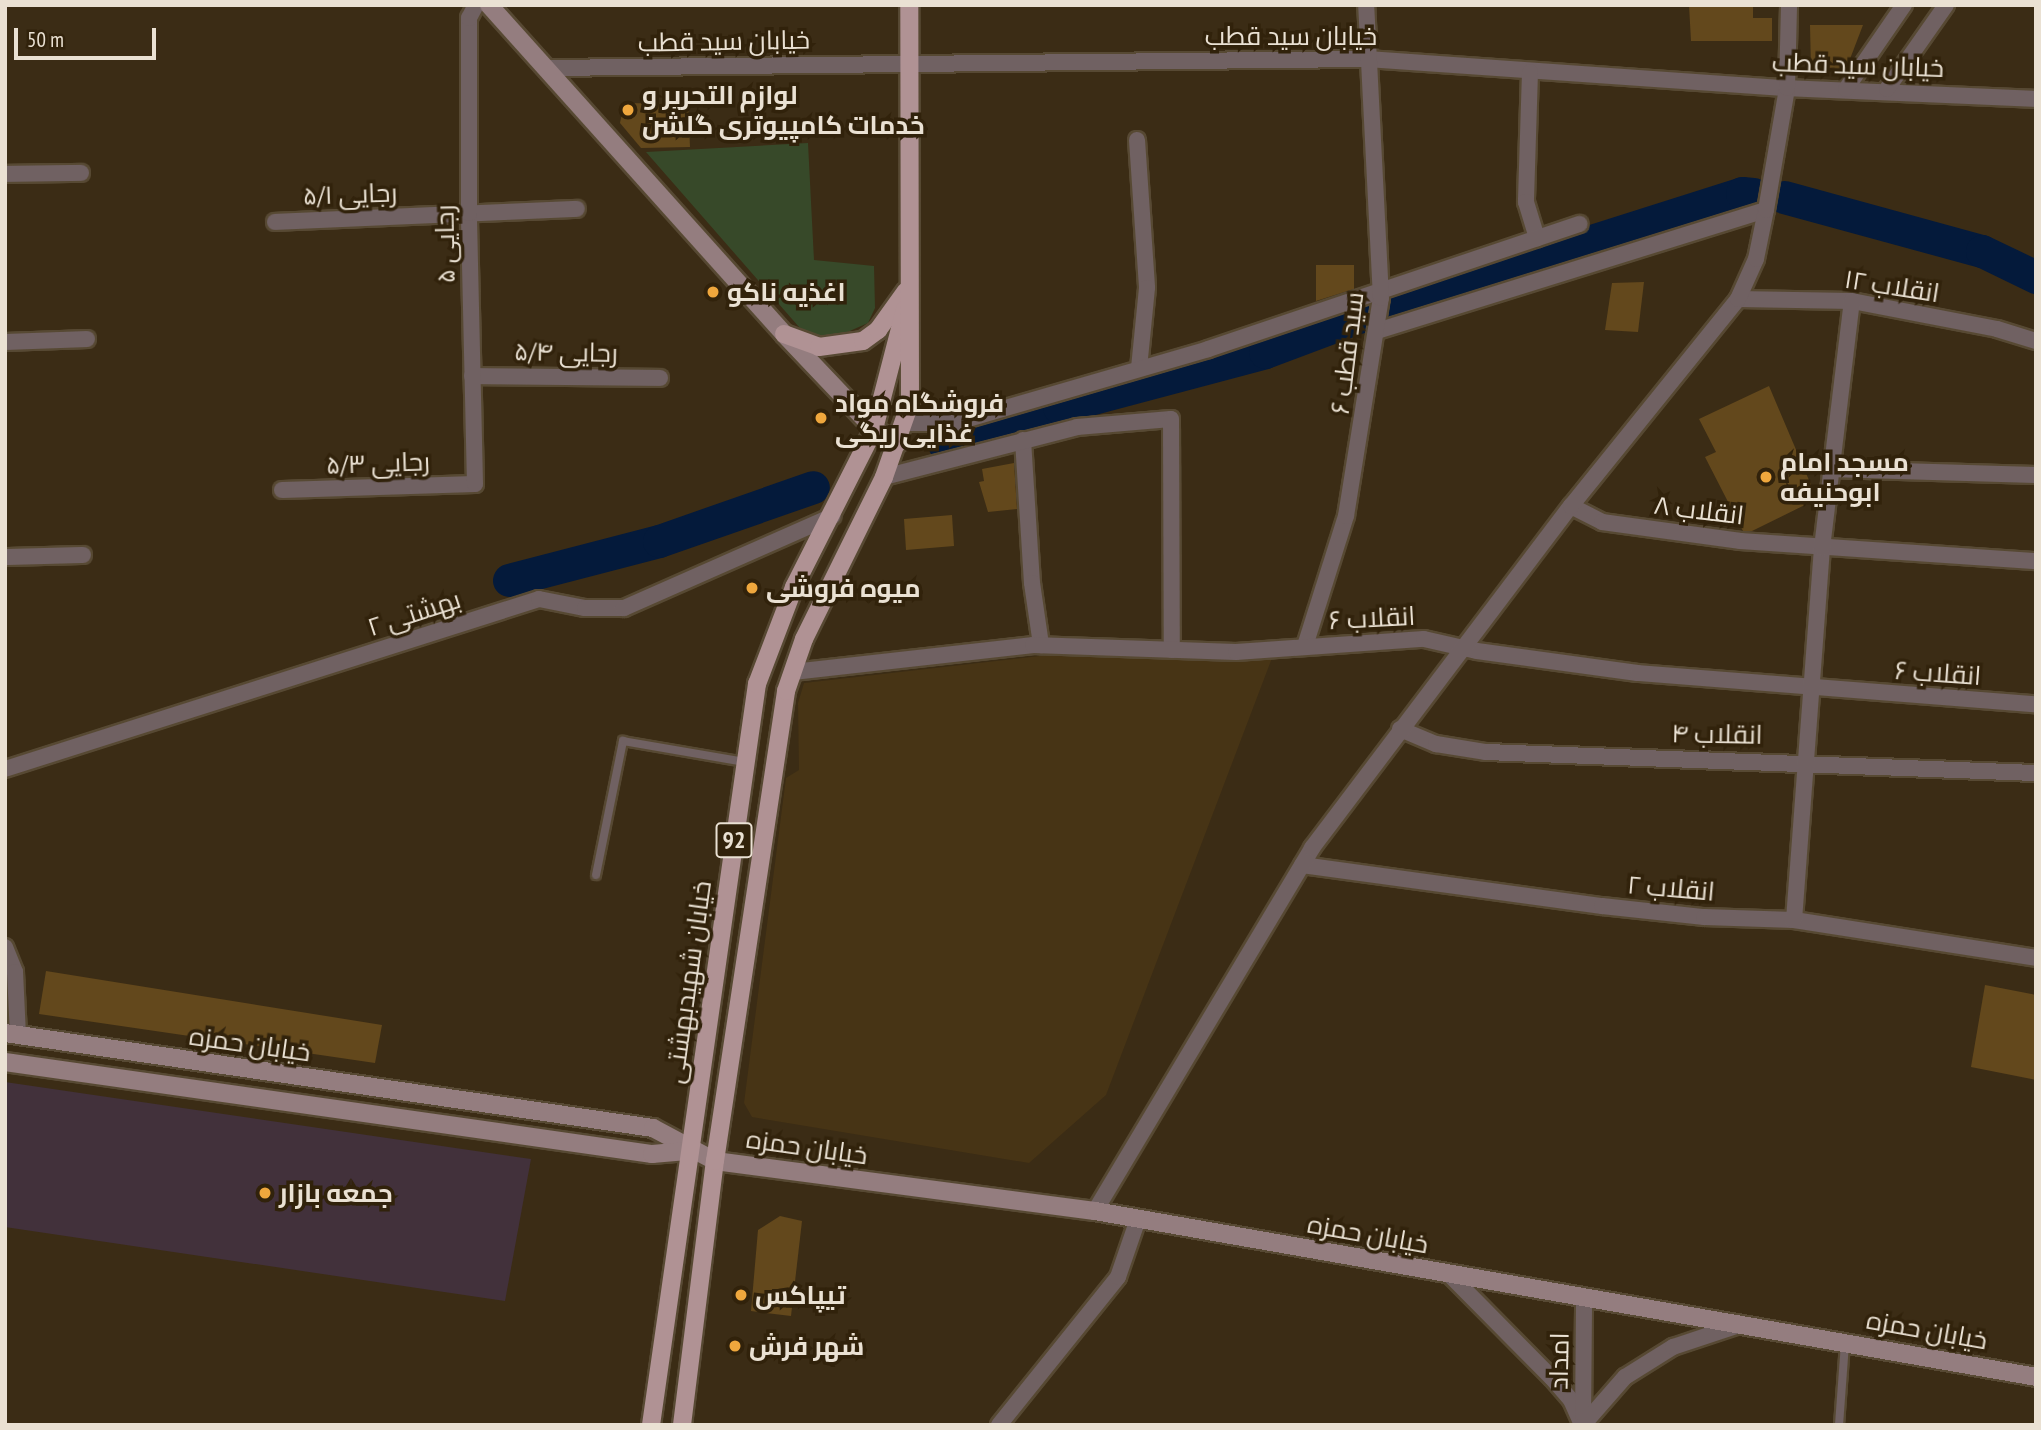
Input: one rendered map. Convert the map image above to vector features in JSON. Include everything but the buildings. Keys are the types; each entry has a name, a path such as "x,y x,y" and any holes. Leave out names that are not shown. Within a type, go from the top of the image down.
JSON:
{"main road":[{"path":"489,5 784,334 874,429 898,443"},
{"name":"خیابان شهیدبهشتی","path":"682,1425 715,1161 786,691 804,639 884,477 910,403 912,282 909,5"},
{"path":"784,334 819,347 863,341 878,330 912,282"},
{"name":"خیابان شهیدبهشتی","path":"651,1425 757,684 771,637 874,429 912,282"},
{"name":"خیابان حمزه","path":"11,1034 653,1128 690,1151 715,1161 1095,1211 2036,1377"},
{"name":"خیابان حمزه","path":"5,1062 652,1153 690,1151"}],"street":[{"name":"رجایی ۵","path":"475,484 469,213 469,18 476,5"},
{"name":"سید قطب ۶","path":"1306,646 1346,516 1381,292 1366,5"},
{"path":"1095,1211 1302,865 1461,648 1571,506 1738,299 1756,259 1766,210 1787,88 1789,5"},
{"path":"1846,89 1904,5"},
{"path":"1887,89 1946,5"},
{"name":"خیابان سید قطب","path":"545,68 1367,59 1787,88 1887,89 2036,99"},
{"path":"1530,72 1526,202 1537,238"},
{"path":"1137,140 1147,288 1139,368"},
{"path":"5,174 81,173"},
{"name":"رجایی ۵/۱","path":"275,222 577,209"},
{"path":"1377,331 1766,210"},
{"path":"904,423 954,423 1381,292 1580,223"},
{"name":"انقلاب ۱۲","path":"1738,299 1852,301 1997,329 2036,341"},
{"path":"1794,920 1822,548 1852,301"},
{"path":"5,342 87,339"},
{"name":"رجایی ۵/۴","path":"472,376 660,378"},
{"path":"884,477 1077,426 1171,419 1172,650"},
{"path":"1023,440 1032,583 1041,645"},
{"path":"1830,469 2036,475"},
{"name":"رجایی ۵/۳","path":"282,490 475,484"},
{"name":"انقلاب ۸","path":"1571,506 1602,522 1822,548 2036,561"},
{"name":"بهشتی ۲","path":"5,769 539,599 585,608 624,608 832,516"},
{"path":"5,557 83,555"},
{"name":"انقلاب ۶","path":"793,672 1041,645 1236,652 1424,639 1461,648 1638,673 2036,704"},
{"name":"انقلاب ۴","path":"1400,729 1436,744 1486,751 1805,761 2036,772"},
{"name":"انقلاب ۲","path":"1302,865 1602,906 1704,917 1794,920 2036,958"},
{"path":"5,947 15,972 11,1034"},
{"path":"999,1425 1118,1277 1138,1219"},
{"path":"1450,1275 1552,1378 1571,1401 1583,1425 1625,1377 1673,1347 1741,1324"},
{"name":"امداد","path":"1583,1425 1584,1298"}],"lane":[{"path":"596,875 623,741 745,762"},
{"path":"1839,1425 1846,1342"}],"shaded area":[{"path":"1048,655 1272,658 1106,1095 1029,1163 752,1117 744,1103 786,778 799,770 798,703 804,683"},
{"name":"جمعه بازار","path":"5,1082 531,1159 505,1301 5,1227"}],"green space":[{"path":"808,143 814,260 874,266 875,308 868,323 836,337 817,338 799,327 646,152"}],"waterway":[{"path":"1396,303 1742,193 1753,194"},
{"path":"1784,197 1982,251 2036,277"},
{"path":"944,444 1059,407 1265,352 1364,315"},
{"path":"509,580 659,541 813,487"}],"place":[{"name":"لوازم التحریر و خدمات کامپیوتری گلشن","path":"628,110"},
{"name":"اغذیه ناکو","path":"713,292"},
{"name":"فروشگاه مواد غذایی ریگی","path":"821,418"},
{"name":"مسجد امام ابوحنیفه","path":"1766,477"},
{"name":"میوه فروشی","path":"752,588"},
{"name":"جمعه بازار","path":"265,1193"},
{"name":"تیپاکس","path":"741,1295"},
{"name":"شهر فرش","path":"735,1346"}]}
